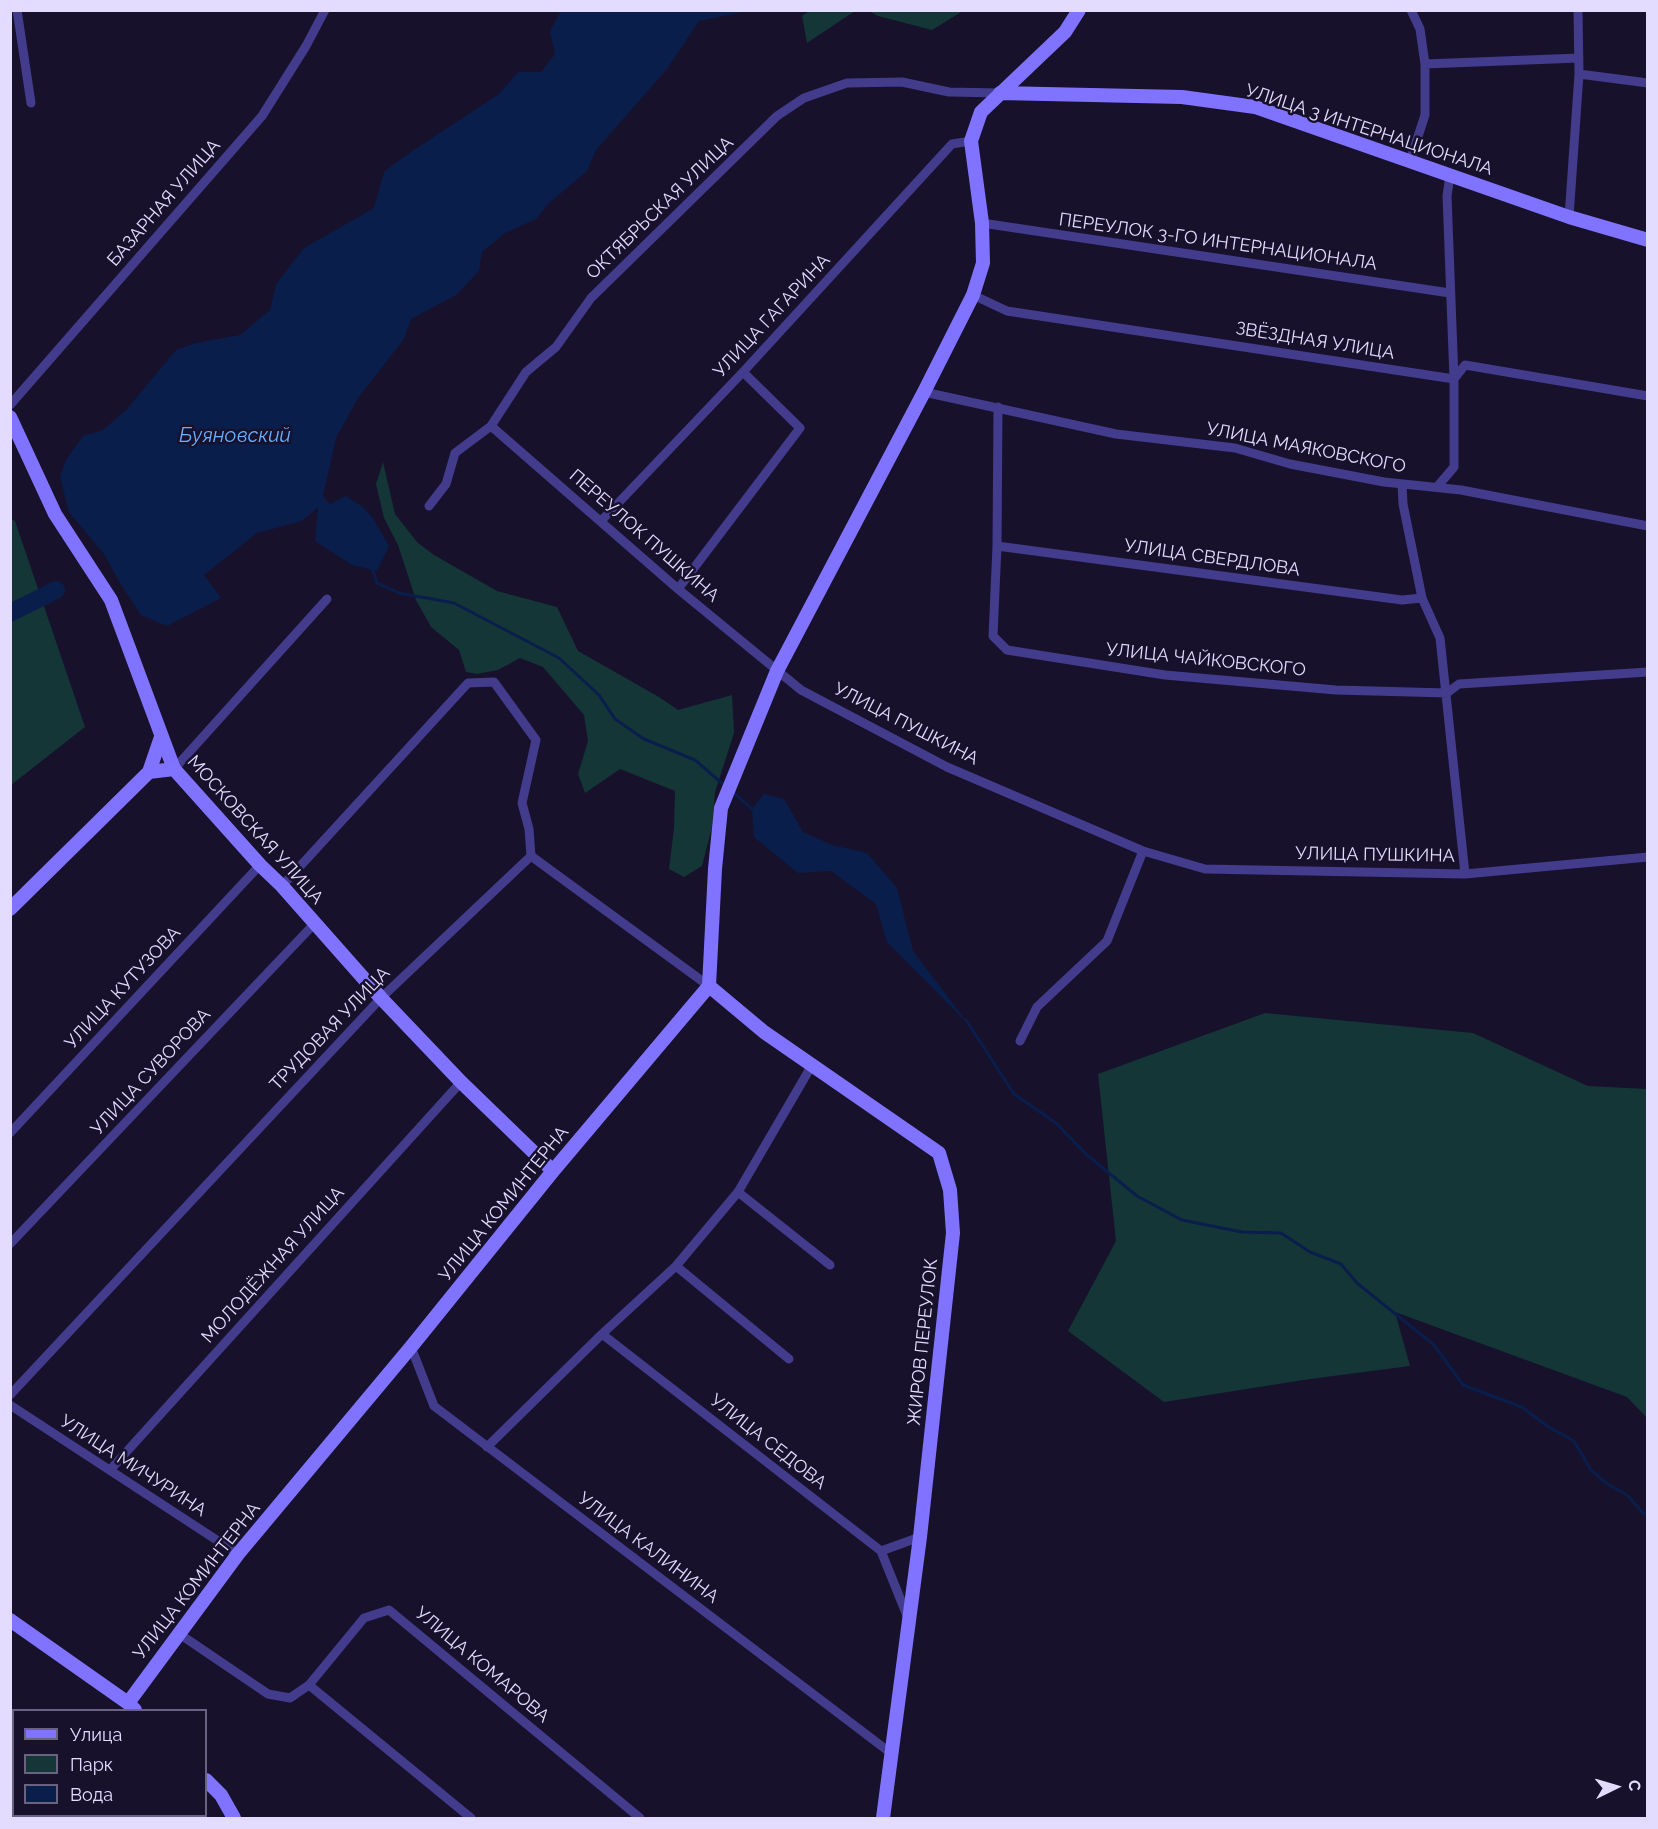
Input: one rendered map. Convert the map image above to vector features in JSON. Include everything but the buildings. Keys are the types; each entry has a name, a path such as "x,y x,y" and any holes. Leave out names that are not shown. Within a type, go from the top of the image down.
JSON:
{"street":[{"path":"16,10 31,103"},
{"name":"БАЗАРНАЯ УЛИЦА","path":"10,405 262,116 306,46 325,10"},
{"path":"709,986 715,869 721,808 777,671 973,295 983,263 982,224 971,141 981,112 1065,32 1079,10"},
{"path":"1410,161 1425,115 1425,64 1420,29 1411,10"},
{"path":"1569,217 1579,74 1578,10"},
{"path":"1425,64 1579,58"},
{"path":"1579,74 1647,83"},
{"name":"ОКТЯБРЬСКАЯ УЛИЦА","path":"429,506 446,484 455,453 491,426 526,372 556,347 591,298 777,116 804,98 847,82 902,82 949,92 1000,93"},
{"name":"УЛИЦА 3 ИНТЕРНАЦИОНАЛА","path":"1000,93 1182,97 1255,107 1569,217 1647,240"},
{"name":"УЛИЦА ГАГАРИНА","path":"601,521 743,372 952,144 971,141"},
{"path":"1437,487 1454,467 1454,379 1448,196 1450,175"},
{"name":"ПЕРЕУЛОК 3-ГО ИНТЕРНАЦИОНАЛА","path":"982,224 1450,293"},
{"name":"ЗВЁЗДНАЯ УЛИЦА","path":"973,295 1007,311 1454,379"},
{"path":"1454,379 1465,365 1647,396"},
{"path":"678,589 800,428 743,372"},
{"name":"УЛИЦА МАЯКОВСКОГО","path":"924,392 1116,434 1235,448 1290,464 1402,484 1461,490 1647,526"},
{"name":"УЛИЦА ЧАЙКОВСКОГО","path":"998,407 997,546 993,636 1007,650 1165,675 1336,690 1447,693 1459,684 1647,672"},
{"name":"МОСКОВСКАЯ УЛИЦА","path":"10,417 15,439 55,514 111,600 174,769 381,998 461,1082 553,1171"},
{"name":"ПЕРЕУЛОК ПУШКИНА","path":"491,426 678,589 777,671"},
{"path":"1402,484 1403,504 1422,598 1440,638 1465,874"},
{"name":"УЛИЦА СВЕРДЛОВА","path":"997,546 1402,600 1422,598"},
{"path":"149,772 174,769 327,599"},
{"name":"УЛИЦА ПУШКИНА","path":"777,671 801,690 946,767 1143,851 1205,870 1465,874 1647,857"},
{"path":"282,886 468,683 494,682 536,740 522,803 530,829 531,856 709,986"},
{"path":"10,909 149,772 162,737"},
{"path":"1020,1041 1037,1007 1107,940 1143,851"},
{"name":"ТРУДОВАЯ УЛИЦА","path":"10,1395 381,998 531,856"},
{"name":"УЛИЦА КУТУЗОВА","path":"10,1133 260,865"},
{"name":"УЛИЦА СУВОРОВА","path":"10,1244 315,923"},
{"name":"ЖИРОВ ПЕРЕУЛОК","path":"709,986 764,1032 939,1153 950,1190 953,1233 920,1537 884,1818"},
{"name":"УЛИЦА КОМИНТЕРНА","path":"131,1707 177,1633 238,1554 411,1347 553,1171 709,986"},
{"path":"487,1447 602,1334 676,1266 738,1192 812,1065"},
{"name":"МОЛОДЁЖНАЯ УЛИЦА","path":"110,1470 461,1082"},
{"path":"738,1192 830,1265"},
{"path":"676,1266 789,1359"},
{"name":"УЛИЦА СЕДОВА","path":"602,1334 880,1551"},
{"name":"УЛИЦА КАЛИНИНА","path":"411,1347 434,1406 892,1754"},
{"name":"УЛИЦА МИЧУРИНА","path":"10,1405 238,1554"},
{"path":"909,1622 880,1551 920,1537"},
{"name":"УЛИЦА КОМАРОВА","path":"177,1633 268,1694 290,1698 309,1685 364,1618 389,1610 640,1818"},
{"path":"10,1620 131,1707"},
{"path":"309,1685 471,1818"},
{"path":"207,1781 221,1795 234,1818"}],"green space":[{"path":"809,11 855,11 807,43 802,16"},
{"path":"869,11 963,11 932,30 878,16"},
{"path":"383,462 395,514 417,542 434,555 497,591 557,607 578,651 678,710 732,695 734,733 715,792 712,827 702,866 684,877 669,869 674,828 675,791 620,769 585,793 578,774 588,741 584,715 543,667 520,658 498,670 477,674 466,672 459,650 431,627 416,600 398,545 384,518 376,484"},
{"path":"11,519 15,521 85,727 11,785"},
{"path":"1265,1013 1473,1033 1588,1086 1647,1089 1647,1418 1627,1397 1395,1312 1410,1366 1164,1402 1068,1331 1116,1241 1098,1074"}],"water":[{"name":"Буяновский","path":"561,11 748,11 699,21 667,69 596,150 587,171 548,204 536,219 505,233 482,252 479,271 456,295 411,319 404,339 358,398 336,438 323,496 330,504 346,496 363,507 372,517 389,546 377,571 352,565 315,541 318,507 302,521 257,533 204,575 221,598 167,626 141,615 104,554 69,512 60,477 66,460 83,436 103,430 127,409 176,350 196,343 240,335 270,310 276,284 304,248 374,208 384,172 499,94 518,72 541,72 555,54 550,31"},
{"path":"764,794 784,799 803,832 832,845 867,853 897,888 913,951 970,1026 887,942 876,904 831,871 798,873 754,837 752,809"}],"waterway":[{"path":"372,568 377,583 399,593 454,603 559,658 599,695 615,719 644,739 695,760 725,786"},
{"path":"10,613 56,590"},
{"path":"733,792 752,809"},
{"path":"966,1020 1014,1094 1056,1123 1087,1155 1137,1196 1182,1220 1242,1232 1281,1233 1310,1252 1341,1264 1357,1283 1434,1345 1463,1385 1522,1407 1547,1426 1574,1441 1591,1470 1606,1483 1627,1495 1644,1514 1648,1515"}]}
